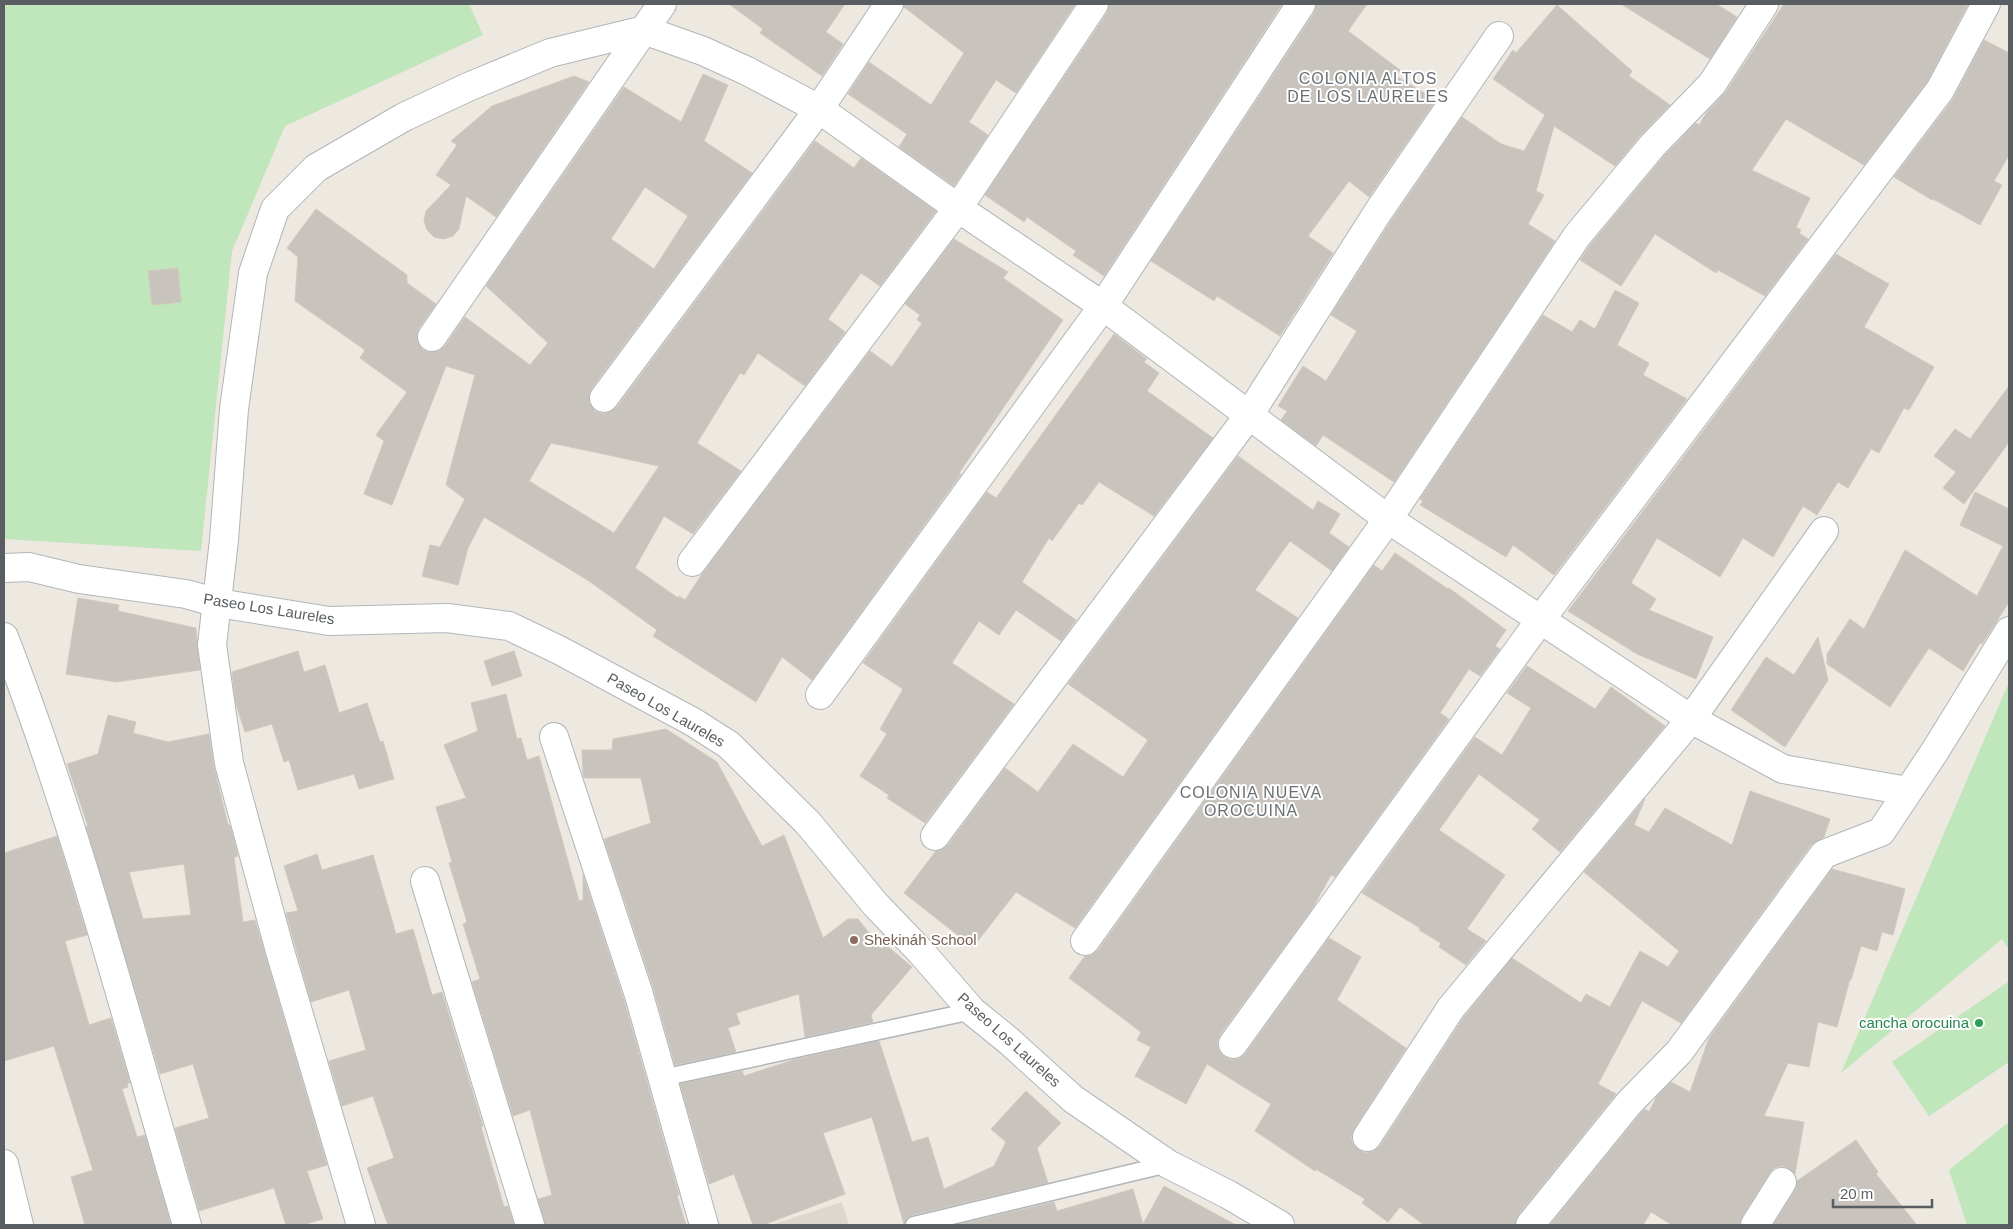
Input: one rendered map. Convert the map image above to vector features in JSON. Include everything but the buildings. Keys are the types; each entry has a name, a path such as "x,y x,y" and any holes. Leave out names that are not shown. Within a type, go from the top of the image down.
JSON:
{"street":[{"path":"432,337 662,4"},
{"path":"604,398 819,109 888,4"},
{"path":"692,562 958,208 1094,4"},
{"path":"820,696 1103,306 1301,4"},
{"path":"1085,941 1388,519 1577,236 1652,146 1712,84 1764,4"},
{"path":"1233,1044 1541,619 1940,90 1986,4"},
{"path":"361,1225 280,951 229,763 212,645 218,602 234,409 253,273 275,209 316,168 404,116 550,53 644,30 703,51 819,109 958,208 1103,306 1388,519 1691,719 1783,770 1907,791"},
{"path":"935,836 1249,415 1378,212 1499,36"},
{"path":"1367,1137 1451,1008 1691,719 1824,531"},
{"name":"Paseo Los Laureles","path":"4,568 29,567 80,579 186,594 218,602 328,621 447,618 509,626 559,650 693,722 729,745 808,823 875,904 972,1011 1010,1041 1073,1099 1168,1164 1229,1195 1280,1225"},
{"path":"1530,1225 1629,1103 1679,1052 1824,854 1881,832 1935,751 2009,631"},
{"path":"4,637 28,699 84,873 187,1225"},
{"path":"554,737 639,995 704,1225"},
{"path":"425,881 530,1225"},
{"path":"4,1164 19,1225"},
{"path":"1755,1225 1782,1182"}],"lane":[{"path":"662,1078 972,1011"},
{"path":"914,1225 1168,1164"}],"shaded area":[{"path":"842,1202 849,1225 771,1225"}],"green space":[{"path":"4,4 469,4 483,35 285,126 232,251 201,551 4,539"},
{"path":"2009,682 2009,950 2002,939 1841,1073"},
{"name":"cancha orocuina","path":"2008,982 2009,1062 1929,1116 1892,1062"},
{"path":"2009,1122 2009,1225 1967,1225 1949,1170"}],"place":[{"name":"Shekináh School","path":"854,940"},
{"name":"cancha orocuina","path":"1979,1023"}],"district":[{"name":"COLONIA ALTOS DE LOS LAURELES","path":"1368,87"},
{"name":"COLONIA NUEVA OROCUINA","path":"1251,801"}]}
